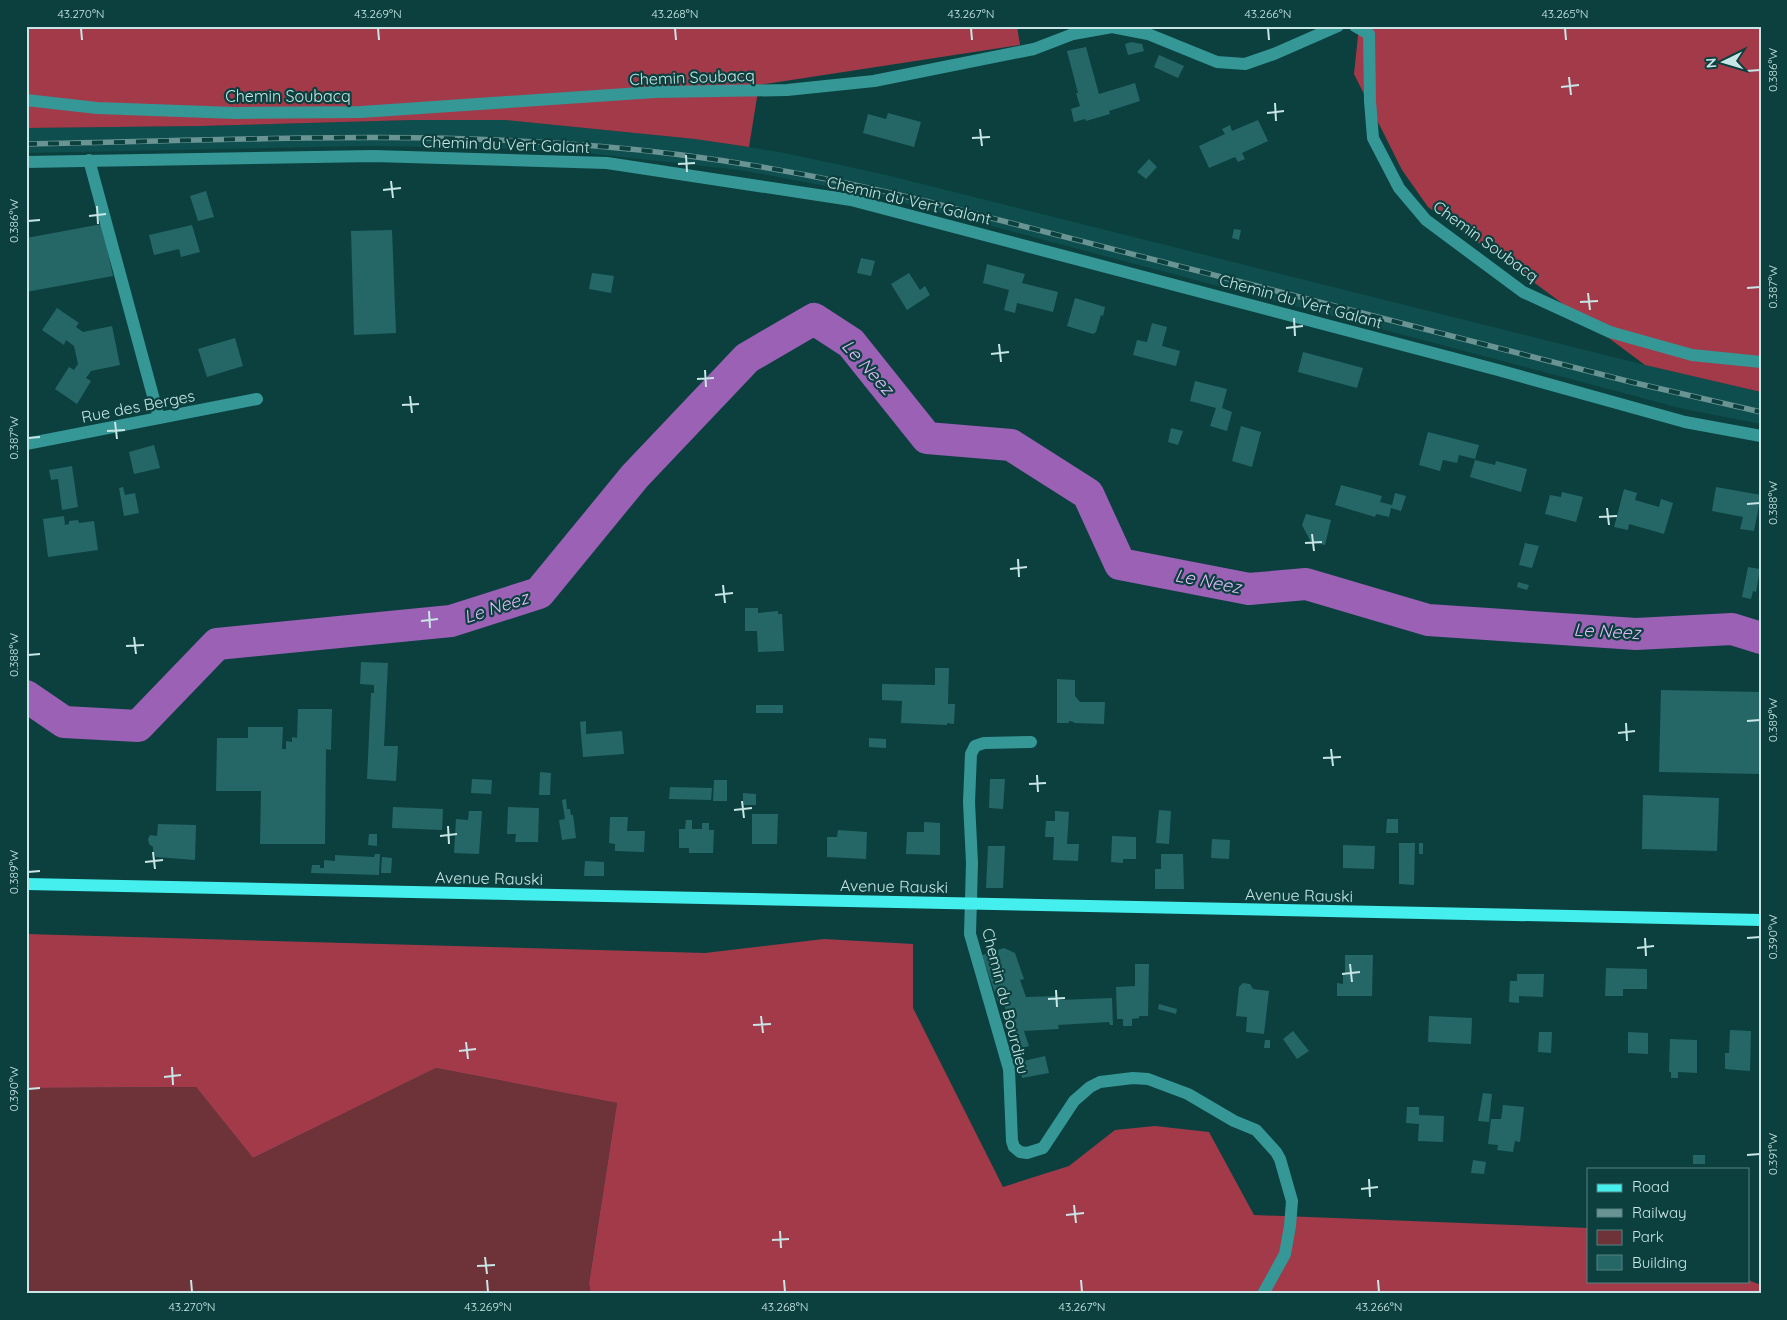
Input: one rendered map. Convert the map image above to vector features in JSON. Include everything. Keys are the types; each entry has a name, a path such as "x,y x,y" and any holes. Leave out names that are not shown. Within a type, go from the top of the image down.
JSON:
{"main road":[{"name":"Avenue Rauski","path":"26,884 1761,920"}],"street":[{"name":"Chemin Soubacq","path":"26,100 97,108 235,112 361,112 655,92 787,90 874,81 1034,49 1074,34 1112,27 1148,34 1217,62 1245,64 1274,54 1338,26"},
{"name":"Chemin Soubacq","path":"1355,26 1369,34 1370,101 1373,138 1399,188 1426,220 1523,292 1610,332 1692,355 1761,362"},
{"name":"Chemin du Vert Galant","path":"26,162 373,156 607,163 852,200 1479,365 1685,422 1761,436"},
{"path":"89,160 159,418"},
{"name":"Rue des Berges","path":"26,444 257,399"},
{"path":"970,904 972,863 969,802 971,754 976,746 984,743 1031,742"},
{"name":"Chemin du Bourdieu","path":"970,904 970,934 1009,1069 1012,1141 1014,1147 1020,1152 1026,1153 1043,1148 1074,1102 1090,1087 1100,1082 1127,1079 1148,1079 1188,1094 1234,1121 1256,1130 1280,1159 1292,1202 1285,1254 1263,1294"}],"shaded area":[{"path":"26,26 1017,26 1020,45 759,85 749,147 695,139 505,120 412,120 200,126 26,128"},
{"path":"1359,26 1761,26 1761,392 1645,365 1428,207 1402,170 1354,74"},
{"path":"412,120 505,120 695,139 780,152 882,174 1645,365 1761,392 1761,424 1684,409 874,195 740,170 595,154 498,148 369,146 26,153 26,128 200,126"},
{"path":"26,934 705,953 824,939 913,944 913,1008 1003,1187 1069,1166 1115,1130 1155,1126 1209,1132 1254,1215 1587,1228 1587,1282 1750,1281 1761,1285 1761,1294 591,1294 589,1283 617,1103 436,1068 253,1158 196,1087 26,1088"}],"green space":[{"path":"436,1068 617,1103 589,1282 591,1294 26,1294 26,1088 196,1087 253,1158"}],"building":[{"path":"1131,42 1142,44 1144,51 1128,55 1125,44"},
{"path":"1086,47 1099,94 1135,83 1140,101 1109,111 1110,114 1086,121 1085,119 1074,122 1071,109 1080,106 1067,51"},
{"path":"1159,55 1184,66 1178,78 1154,67"},
{"path":"888,113 921,122 914,147 863,133 868,114 886,119"},
{"path":"1258,120 1268,141 1242,153 1245,159 1238,162 1235,157 1209,168 1199,146 1225,134 1222,129 1230,125 1232,131"},
{"path":"1149,159 1157,167 1146,179 1137,172"},
{"path":"206,191 214,217 198,221 190,196"},
{"path":"102,224 113,276 26,292 26,238"},
{"path":"192,225 200,252 181,257 179,249 154,255 149,235"},
{"path":"1234,229 1241,230 1239,240 1232,238"},
{"path":"392,230 396,333 354,335 351,231"},
{"path":"861,258 875,261 871,276 857,273"},
{"path":"987,264 1025,274 1022,283 1058,292 1053,312 1017,303 1015,313 1004,310 1009,290 983,283"},
{"path":"592,273 614,276 611,293 589,289"},
{"path":"909,273 920,290 925,286 930,295 907,310 891,284"},
{"path":"1075,298 1105,307 1096,332 1093,334 1067,326"},
{"path":"57,308 79,323 76,327 83,332 112,326 120,365 91,371 86,378 91,381 77,404 55,389 69,367 74,370 78,364 74,346 66,340 64,345 42,330"},
{"path":"1152,323 1167,327 1162,346 1180,351 1176,366 1133,355 1137,340 1147,342"},
{"path":"235,338 243,366 207,377 198,349"},
{"path":"1303,352 1363,368 1357,388 1298,372"},
{"path":"1195,381 1227,389 1222,408 1232,412 1227,431 1210,426 1216,408 1190,401"},
{"path":"1241,426 1261,432 1252,467 1232,461"},
{"path":"1171,428 1183,431 1178,445 1168,442"},
{"path":"1428,432 1479,445 1475,459 1459,455 1457,463 1443,460 1440,471 1419,465"},
{"path":"154,445 160,468 134,474 129,452"},
{"path":"1475,460 1495,465 1496,461 1527,469 1521,492 1470,477"},
{"path":"72,466 78,507 62,510 58,479 51,480 49,470"},
{"path":"1341,485 1382,496 1380,502 1392,505 1395,493 1406,496 1401,511 1391,508 1389,517 1376,514 1375,517 1335,505"},
{"path":"123,487 125,495 135,493 139,513 124,516 119,488"},
{"path":"1716,487 1761,495 1754,531 1740,529 1743,517 1712,511"},
{"path":"1624,489 1637,493 1635,500 1659,507 1661,499 1673,503 1664,534 1629,524 1628,530 1614,527"},
{"path":"1562,492 1583,497 1576,522 1545,514 1550,495 1561,497"},
{"path":"1306,514 1331,520 1325,545 1311,542 1302,525"},
{"path":"64,516 65,525 69,524 69,521 78,520 79,523 94,521 98,550 48,557 43,519"},
{"path":"1525,543 1539,546 1532,568 1519,565"},
{"path":"1748,567 1760,569 1756,592 1753,591 1751,599 1742,597"},
{"path":"1518,582 1529,585 1527,590 1517,587"},
{"path":"745,608 758,608 758,613 778,611 778,614 782,614 784,651 758,652 757,631 745,631"},
{"path":"361,662 388,663 384,746 398,746 396,781 367,779 371,693 374,693 374,685 360,684"},
{"path":"935,668 949,668 948,704 955,704 954,724 901,723 902,701 882,700 882,684 935,685"},
{"path":"1057,679 1075,680 1075,696 1080,702 1105,702 1104,724 1074,723 1069,721 1069,723 1057,723"},
{"path":"1661,690 1761,692 1761,774 1659,772"},
{"path":"756,705 783,705 783,713 756,713"},
{"path":"298,709 332,709 331,750 326,749 325,844 260,844 261,791 216,791 217,738 248,738 248,727 283,727 282,749 286,749 286,741 292,742 292,737 297,738"},
{"path":"586,721 586,734 622,731 624,754 583,757 580,722"},
{"path":"869,738 886,739 886,748 869,747"},
{"path":"540,772 551,773 550,795 539,795"},
{"path":"472,779 492,780 491,794 471,793"},
{"path":"990,779 1005,779 1003,809 989,808"},
{"path":"714,780 727,780 727,801 713,801"},
{"path":"670,787 712,788 711,800 669,799"},
{"path":"743,793 756,794 756,805 743,805"},
{"path":"1643,795 1719,798 1717,851 1642,849"},
{"path":"566,799 567,809 570,809 571,815 573,815 576,838 562,840 559,820 565,819 562,800"},
{"path":"393,807 443,809 442,830 392,828"},
{"path":"508,807 539,808 538,842 515,842 516,834 507,834"},
{"path":"1159,810 1171,811 1169,844 1156,843"},
{"path":"469,811 482,811 479,854 454,853 456,819 468,820"},
{"path":"1055,811 1069,812 1067,844 1079,844 1078,861 1053,860 1054,837 1045,837 1046,821 1055,821"},
{"path":"752,814 778,814 777,844 752,844"},
{"path":"610,817 628,817 627,831 645,831 644,852 615,851 615,844 609,843"},
{"path":"1387,819 1398,819 1398,833 1386,833"},
{"path":"686,820 692,820 692,829 702,829 702,823 709,823 709,830 714,830 713,853 689,853 689,848 679,848 679,829 685,829"},
{"path":"924,822 940,823 940,855 906,854 907,832 924,832"},
{"path":"158,824 196,825 195,860 156,857 148,839 150,835 157,836"},
{"path":"838,830 867,832 866,859 827,857 827,837 837,837"},
{"path":"369,834 377,834 377,846 368,845"},
{"path":"1112,836 1136,837 1136,859 1123,859 1123,863 1111,862"},
{"path":"1212,839 1230,840 1229,859 1211,858"},
{"path":"1399,843 1415,843 1414,885 1399,884"},
{"path":"1419,843 1423,843 1423,854 1419,854"},
{"path":"1343,845 1375,846 1374,869 1343,868"},
{"path":"988,846 1005,846 1003,888 986,888"},
{"path":"375,854 380,854 379,875 311,873 312,865 320,865 320,868 324,868 324,860 335,861 335,855 374,857"},
{"path":"1161,854 1183,854 1184,889 1155,889 1155,869 1161,869"},
{"path":"382,857 392,858 391,873 381,873"},
{"path":"585,861 604,862 604,876 584,876"},
{"path":"1004,948 1015,953 1024,979 1020,980 1026,997 1057,996 1057,1000 1112,998 1113,1025 1110,1025 1109,1022 1058,1025 1059,1029 1024,1031 1029,1046 1018,1049 1003,1001 998,1002 982,955"},
{"path":"1345,955 1373,955 1372,996 1337,996 1337,983 1343,984 1343,974 1345,974"},
{"path":"1135,964 1149,964 1148,1016 1139,1016 1139,1018 1132,1019 1132,1026 1123,1026 1123,1019 1117,1019 1116,987 1135,986"},
{"path":"1606,968 1647,969 1647,989 1623,989 1623,996 1605,996"},
{"path":"1517,974 1544,974 1543,997 1519,996 1519,1003 1509,1002 1510,981 1517,981"},
{"path":"1243,983 1250,984 1253,989 1269,991 1264,1034 1246,1032 1247,1017 1236,1016 1239,987"},
{"path":"1159,1004 1177,1009 1176,1014 1158,1009"},
{"path":"1429,1016 1472,1018 1471,1044 1428,1042"},
{"path":"1730,1030 1751,1031 1750,1071 1725,1069 1725,1053 1729,1053"},
{"path":"1293,1031 1309,1051 1297,1059 1283,1039"},
{"path":"1539,1032 1552,1032 1551,1053 1538,1052"},
{"path":"1628,1032 1648,1033 1648,1054 1628,1053"},
{"path":"1670,1039 1697,1040 1697,1073 1678,1072 1678,1078 1671,1078 1671,1072 1669,1072"},
{"path":"1265,1040 1270,1040 1270,1048 1264,1048"},
{"path":"1045,1056 1049,1073 1022,1078 1019,1062"},
{"path":"1483,1093 1492,1094 1489,1122 1478,1121"},
{"path":"1503,1105 1524,1107 1520,1142 1515,1141 1513,1152 1497,1150 1498,1145 1488,1144 1491,1119 1501,1119"},
{"path":"1407,1107 1419,1107 1419,1115 1444,1116 1443,1142 1418,1141 1419,1124 1406,1123"},
{"path":"1693,1155 1705,1155 1705,1164 1693,1164"},
{"path":"1473,1160 1486,1162 1484,1174 1471,1173"}],"waterway":[{"name":"Le Neez","path":"26,696 64,722 138,726 217,644 451,621 539,593 635,476 747,358 814,319 851,343 927,438 1011,445 1088,494 1120,564 1249,589 1306,584 1428,620 1636,634 1732,629 1761,638"}],"railway":[{"path":"26,144 312,138 525,141 638,150 764,167 847,183 929,202 1631,382 1761,412"}]}
